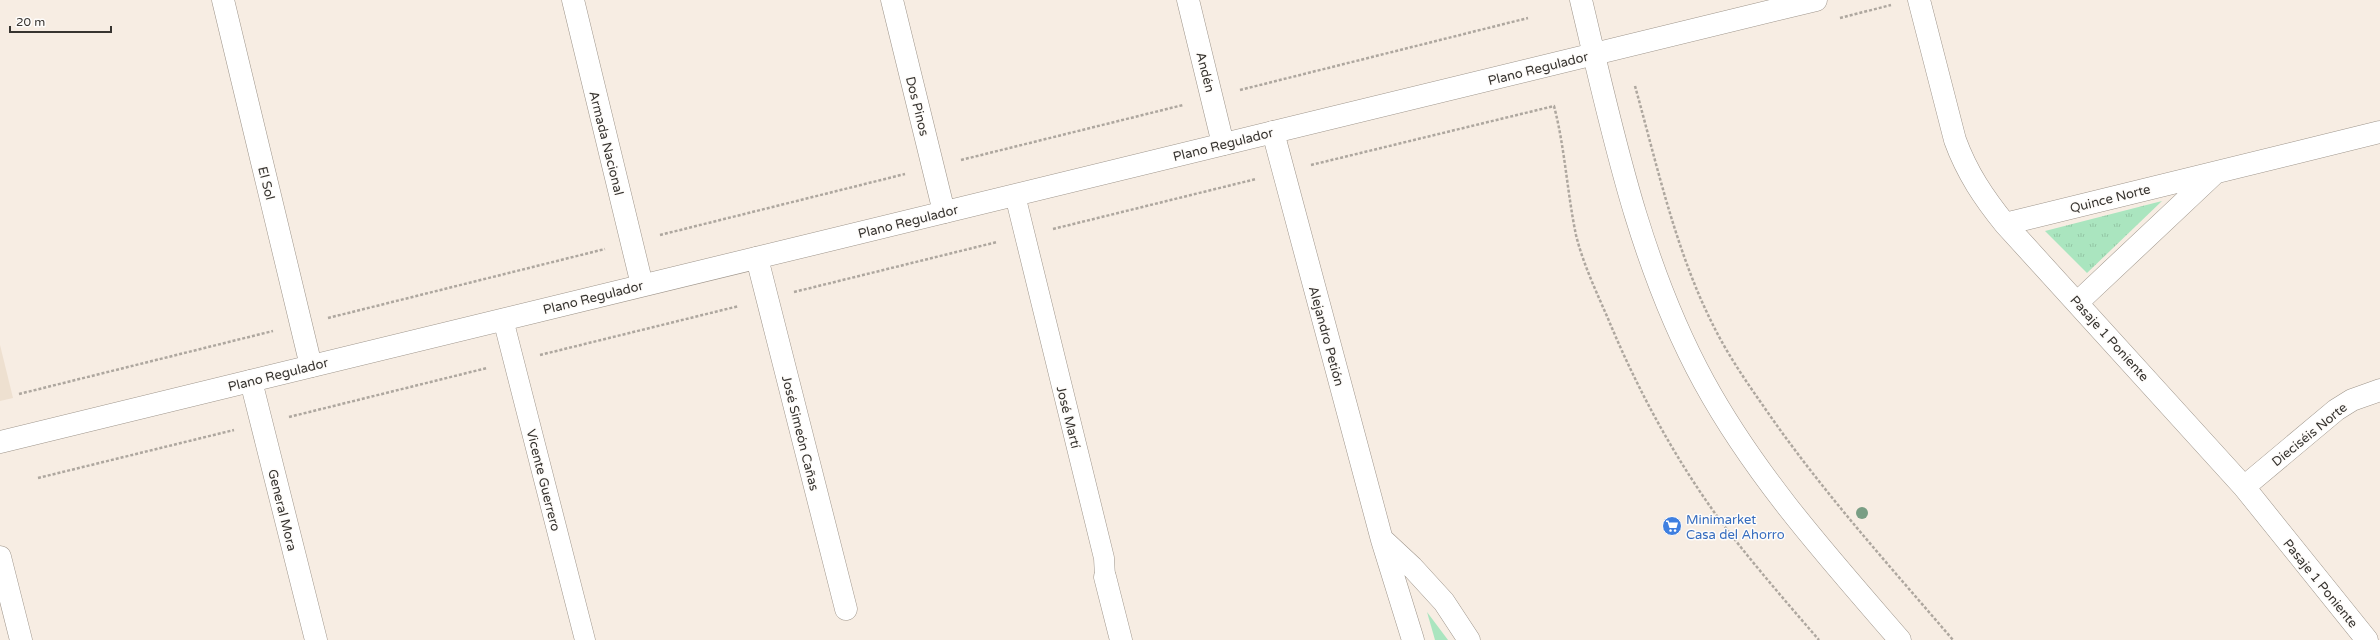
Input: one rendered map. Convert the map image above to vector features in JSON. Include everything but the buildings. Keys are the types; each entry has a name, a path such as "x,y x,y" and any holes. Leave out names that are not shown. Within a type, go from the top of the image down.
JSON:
{"street":[{"name":"El Sol","path":"223,0 311,366"},
{"name":"Armada Nacional","path":"573,0 642,285"},
{"name":"Dos Pinos","path":"892,0 944,212"},
{"name":"Andén","path":"1188,0 1223,144"},
{"path":"1581,0 1627,189 1650,260 1681,337 1703,381 1751,458 1776,492 1900,640"},
{"name":"Plano Regulador","path":"0,442 1816,0"},
{"name":"Pasaje 1 Poniente","path":"1919,0 1962,161 1981,193 2005,224 2078,302 2244,487 2367,640"},
{"name":"Alejandro Petión","path":"1273,132 1382,540 1413,640"},
{"name":"Quince Norte","path":"2005,224 2380,132"},
{"name":"Quince Norte","path":"2078,302 2215,172"},
{"name":"José Martí","path":"1015,195 1104,558 1105,577 1121,640"},
{"name":"José Simeón Cañas","path":"757,258 846,609"},
{"name":"Vicente Guerrero","path":"503,319 585,640"},
{"name":"General Mora","path":"251,381 316,640"},
{"name":"Dieciséis Norte","path":"2244,487 2336,410 2352,400 2380,390"},
{"path":"1382,540 1412,567 1444,602 1469,640"},
{"path":"0,557 21,640"}],"path":[{"path":"19,394 1528,18"},
{"path":"1635,86 1684,255 1712,322 1730,355 1793,450 1838,508 1953,640"},
{"path":"1554,106 1560,127 1576,236 1598,296 1627,362 1652,412 1686,470 1724,526 1766,579 1819,640"}],"shaded area":[{"path":"0,345 13,398 0,401"}],"green space":[{"path":"2162,201 2087,273 2045,231"},
{"path":"1427,612 1448,640 1435,640"}],"place":[{"name":"Minimarket Casa del Ahorro","path":"1672,526"}]}
